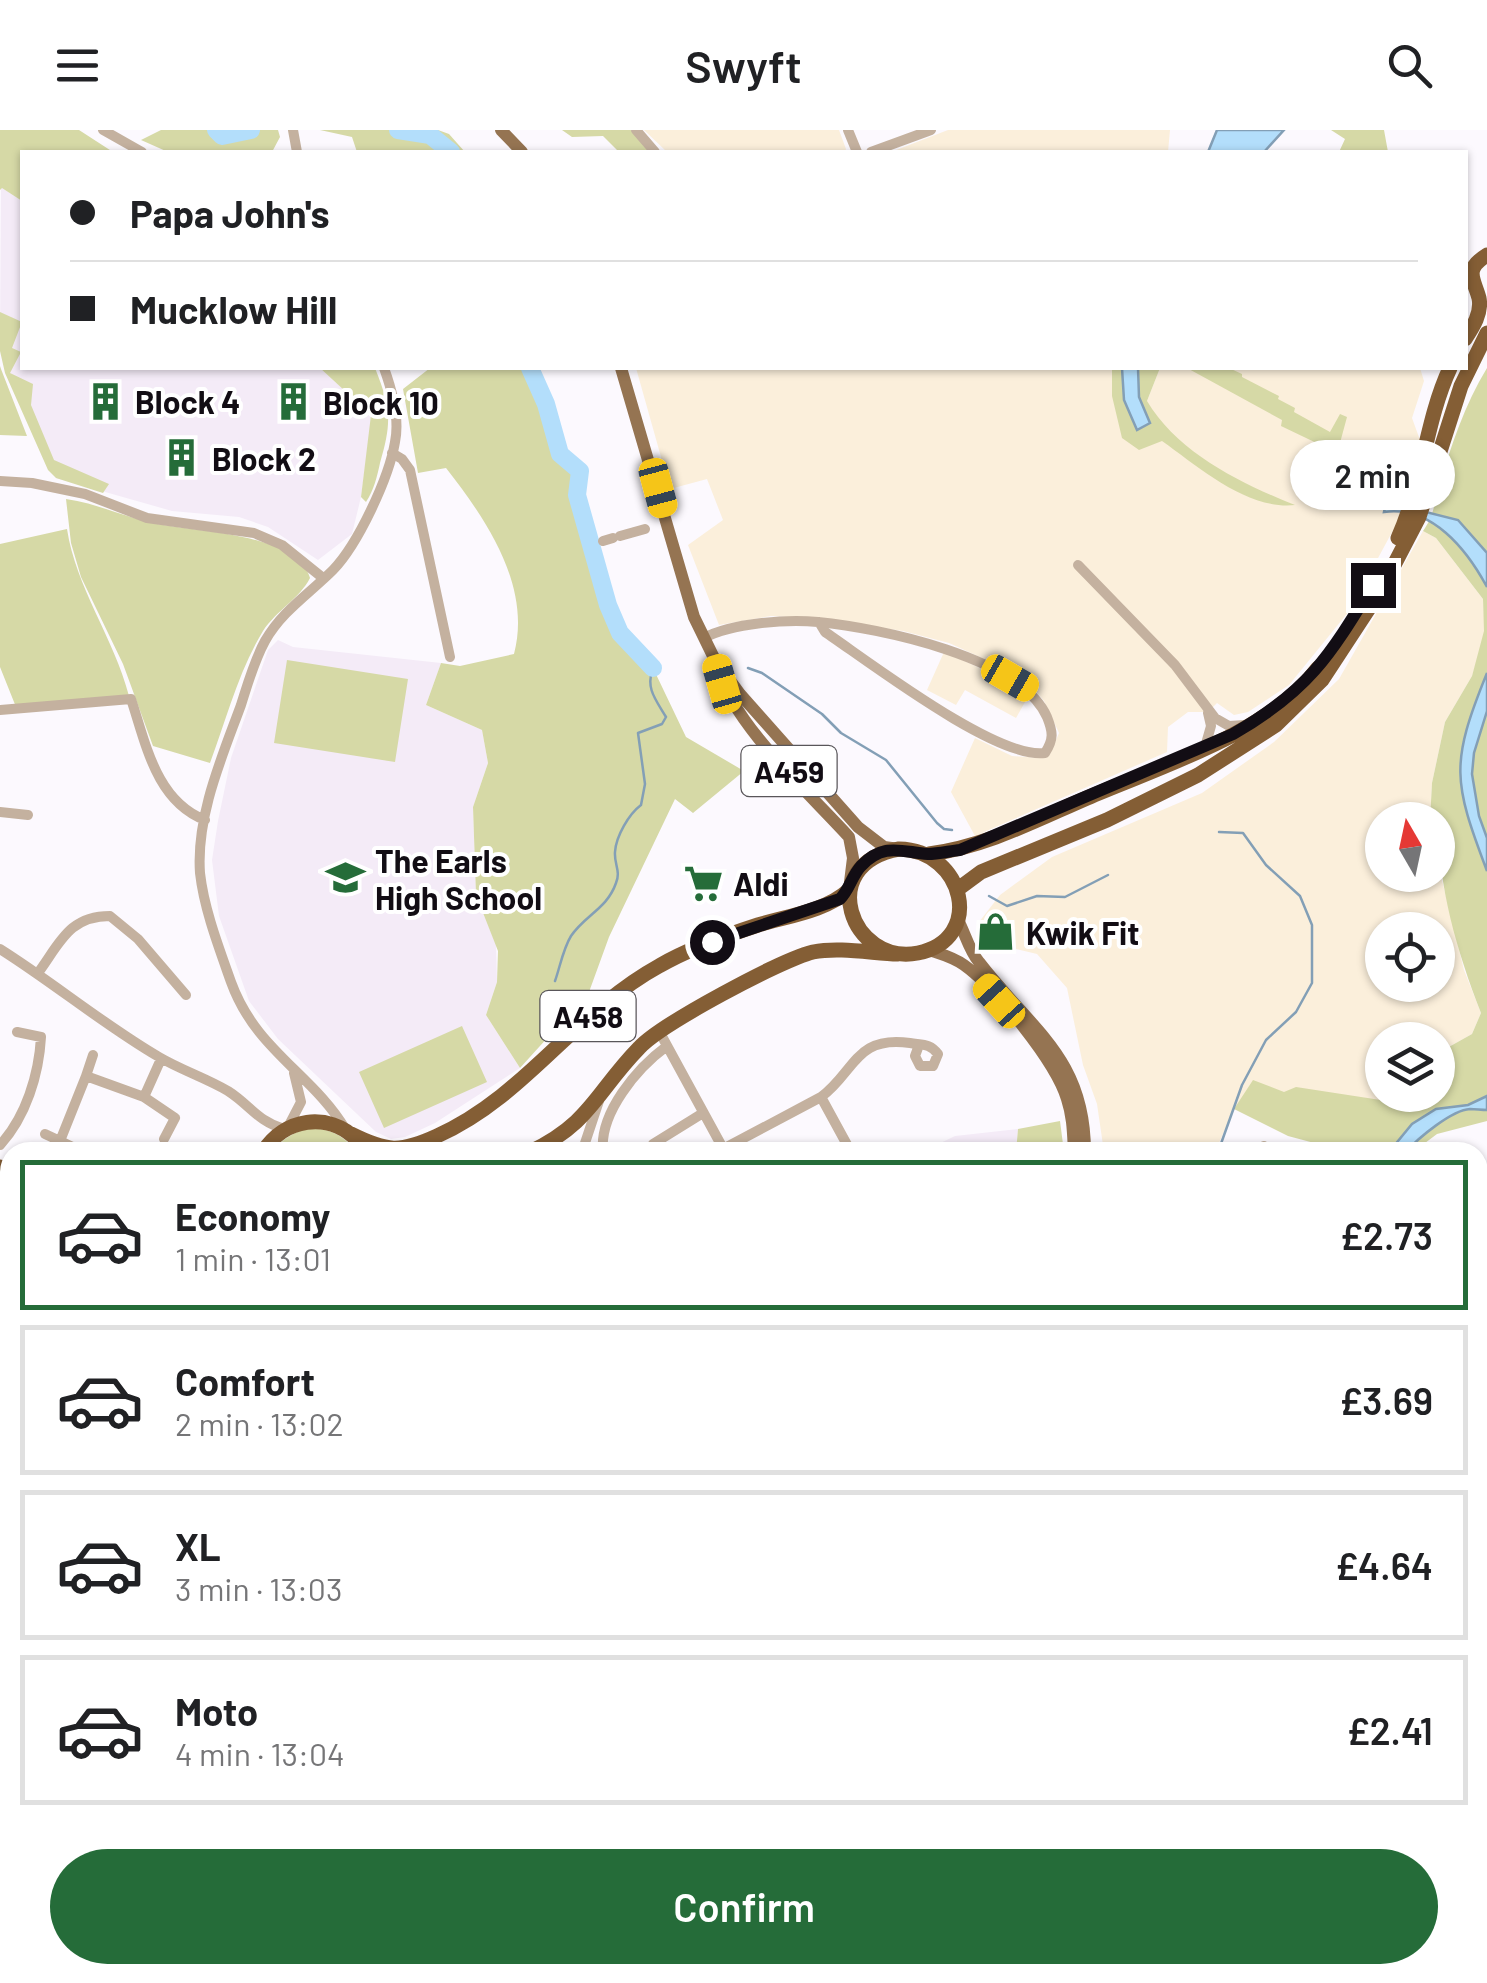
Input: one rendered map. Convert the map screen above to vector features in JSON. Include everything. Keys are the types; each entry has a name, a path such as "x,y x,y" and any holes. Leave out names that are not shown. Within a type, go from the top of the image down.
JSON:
{"highway":[{"path":"1468,334 1483,298 1472,287 1472,273 1487,254"},
{"path":"958,889 994,866 1106,820 1198,775 1276,724 1322,680 1382,590 1420,517 1461,386 1487,333"},
{"path":"899,849 930,854 960,850 1000,835 1251,724 1312,677 1373,585 1408,517 1438,398 1449,370"},
{"name":"A458","path":"417,1142 454,1128 504,1098 600,1006 659,966 712,942 829,904 850,886 868,860 884,851 899,849"},
{"path":"928,950 956,928 958,920 958,889 940,861 930,854"},
{"path":"850,886 854,918 864,935 876,946 898,954"},
{"name":"A458","path":"550,1142 573,1127 599,1100 627,1061 724,994 823,951 898,954 928,950"},
{"name":"A458","path":"286,1128 318,1122 368,1142"},
{"path":"273,1142 286,1128"},
{"path":"349,1133 357,1142"}],"main road":[{"path":"501,130 520,150"},
{"name":"A459","path":"621,370 655,526 715,660 740,694 858,827 884,847 899,849"},
{"name":"A459","path":"715,660 722,684 740,714 849,837 850,886"},
{"path":"958,920 976,958 1079,1094 1083,1142"},
{"path":"928,950 950,956 970,970 1057,1062 1073,1124 1074,1142"}],"street":[{"path":"103,130 138,150"},
{"path":"636,130 653,150"},
{"path":"876,150 931,130"},
{"path":"349,1133 336,1113 293,1072 248,1020 230,980 200,875 205,820 230,736 266,640 286,611 335,568 362,528 392,453 396,440 395,412 384,370"},
{"path":"392,453 410,470 450,657"},
{"path":"0,480 60,488 146,518 254,533 282,545 323,578"},
{"path":"612,538 655,526"},
{"path":"1078,565 1174,666 1221,724 1251,724"},
{"path":"704,638 721,631 781,621 819,622 947,649 1028,689 1042,706 1053,738 1045,753 1009,747 936,707 828,634 819,622"},
{"path":"0,710 131,699 166,792 205,820"},
{"path":"1205,747 1211,726 1208,712"},
{"path":"0,812 28,815"},
{"path":"38,972 72,926 91,917 110,916 138,939 186,995"},
{"path":"0,949 160,1058 228,1091 258,1118 286,1128 301,1102 293,1072"},
{"path":"3,1142 32,1088 40,1061 41,1037 17,1032"},
{"path":"603,1142 614,1109 663,1039 719,1142"},
{"path":"740,1142 821,1097 870,1047 896,1041 918,1044"},
{"path":"44,1134 60,1141 93,1055"},
{"path":"144,1097 160,1058"},
{"path":"86,1076 144,1097 175,1118 164,1140"},
{"path":"821,1097 845,1142"},
{"path":"585,1142 599,1100"},
{"path":"656,1142 703,1113"},
{"path":"258,1118 262,1142"}],"shaded area":[{"path":"644,130 839,130 846,149 846,150 665,150"},
{"path":"948,130 1170,130 1168,150 896,150"},
{"path":"1,187 20,200 20,370 322,370 372,415 352,534 318,560 268,527 239,517 172,511 56,478 0,342"},
{"path":"637,370 1112,370 1112,396 1147,401 1159,370 1421,370 1424,381 1412,418 1420,440 1398,521 1350,610 1289,685 1248,712 1234,715 1217,703 1208,712 1188,712 1168,727 1167,752 975,836 951,792 975,738 1012,756 1041,758 1050,754 1059,733 1044,701 1013,665 1002,667 949,643 903,631 823,619 771,616 719,625 688,545 723,520 707,479 670,489"},
{"path":"1423,531 1436,538 1483,599 1485,634 1472,676 1445,722 1431,802 1365,802 1365,892 1445,892 1450,912 1365,912 1365,1002 1455,1002 1455,933 1481,1013 1472,1034 1455,1044 1455,1022 1365,1022 1365,1102 1234,1109 1219,1142 1103,1142 1097,1104 1083,1065 1067,988 1037,954 1000,945 978,929 979,922 1000,895 1052,857 1202,793 1274,742 1339,679"},
{"name":"The Earls High School","path":"278,640 293,647 441,663 426,705 482,730 488,763 473,807 476,895 496,945 497,982 486,1015 520,1068 435,1123 405,1137 391,1139 376,1132 278,1039 249,1001 219,916 212,860 231,758 268,650"},
{"path":"944,652 1029,695 1016,718 965,690 956,705 927,690"},
{"path":"1018,1129 1017,1142 943,1142 955,1136"}],"green space":[{"path":"0,130 79,130 110,150 20,150 20,200 0,190"},
{"path":"161,130 278,130 280,137 273,150 164,150 141,140"},
{"path":"320,130 438,130 449,134 463,150 356,150 352,137"},
{"path":"562,130 631,130 647,150 617,150 603,136 572,137"},
{"path":"1331,130 1384,130 1388,150 1340,150 1345,139"},
{"path":"0,312 20,321 12,348 20,354 10,373 33,384 31,405 54,460 109,484 103,493 56,478 48,470 5,373 0,351"},
{"path":"0,366 1,369 27,436 0,435"},
{"path":"1487,368 1487,1121 1437,1134 1426,1142 1310,1142 1288,1136 1234,1109 1253,1080 1284,1092 1296,1087 1365,1098 1365,1112 1455,1112 1455,1044 1472,1034 1481,1013 1455,935 1455,912 1449,912 1445,892 1455,892 1455,802 1431,802 1445,722 1472,676 1484,631 1483,599 1436,538 1423,531 1432,515 1459,426"},
{"path":"322,370 376,370 380,382 388,425 376,478 366,502 361,497 371,415"},
{"path":"427,370 531,370 546,404 560,454 581,462 582,497 608,605 620,633 653,668 686,737 744,771 693,813 675,799 609,937 589,992 520,1068 486,1015 497,982 498,951 476,895 473,807 488,763 482,730 426,705 441,663 460,666 514,654 517,603 490,531 446,468 418,473 403,389"},
{"path":"1112,370 1159,370 1147,401 1175,436 1232,476 1295,505 1277,505 1242,494 1162,441 1139,450 1122,438 1112,396"},
{"path":"1191,370 1233,370 1330,432 1340,414 1347,417 1337,454 1414,463 1412,470 1336,461 1332,467 1323,463 1329,449 1281,426 1282,420"},
{"path":"66,499 148,522 263,542 301,563 310,578 268,624 254,646 210,763 153,746 123,664 81,577 71,543"},
{"path":"67,529 78,572 129,696 16,707 0,667 0,544"},
{"path":"287,660 408,679 395,762 274,743"},
{"path":"462,1026 487,1082 384,1128 359,1072"},
{"path":"1060,1121 1063,1142 1017,1142 1018,1129"},
{"path":"326,1130 347,1142 281,1142 300,1131"}],"water":[{"path":"1217,130 1284,130 1266,150 1209,150"},
{"path":"1122,370 1138,370 1139,397 1150,423 1137,430 1124,400"},
{"path":"1386,502 1458,520 1487,553 1487,587 1446,533 1418,516 1384,512"},
{"path":"1487,673 1487,711 1472,774 1487,838 1487,871 1467,815 1460,772 1467,730"},
{"path":"1487,1096 1487,1110 1470,1109 1454,1114 1417,1142 1397,1142 1412,1124 1431,1112 1455,1112 1455,1107"}],"waterway":[{"path":"216,130 222,136 251,130"},
{"path":"398,130 430,135 449,150"},
{"path":"531,370 546,404 560,454 580,471 577,495 608,605 620,633 653,668"},
{"path":"555,981 571,936 612,892 618,875 618,839 641,805 645,784 638,733 662,724 666,717 651,688 653,668"},
{"path":"748,668 762,673 822,714 841,733 886,760 937,823 952,830"},
{"path":"1219,832 1243,833 1266,865 1300,896 1312,925 1312,983 1296,1012 1266,1040 1242,1085 1222,1142"},
{"path":"989,896 1007,906 1037,896 1065,897 1108,875"}],"place":[{"name":"Block 4","path":"105,401"},
{"name":"Block 10","path":"293,402"},
{"name":"Block 2","path":"182,458"},
{"name":"The Earls High School","path":"345,878"},
{"name":"Aldi","path":"703,883"},
{"name":"Kwik Fit","path":"996,932"}],"route":[{"path":"712,942 840,899 859,868 884,851 908,849 930,854 960,850 1233,734 1272,710 1312,677 1373,585"}]}
